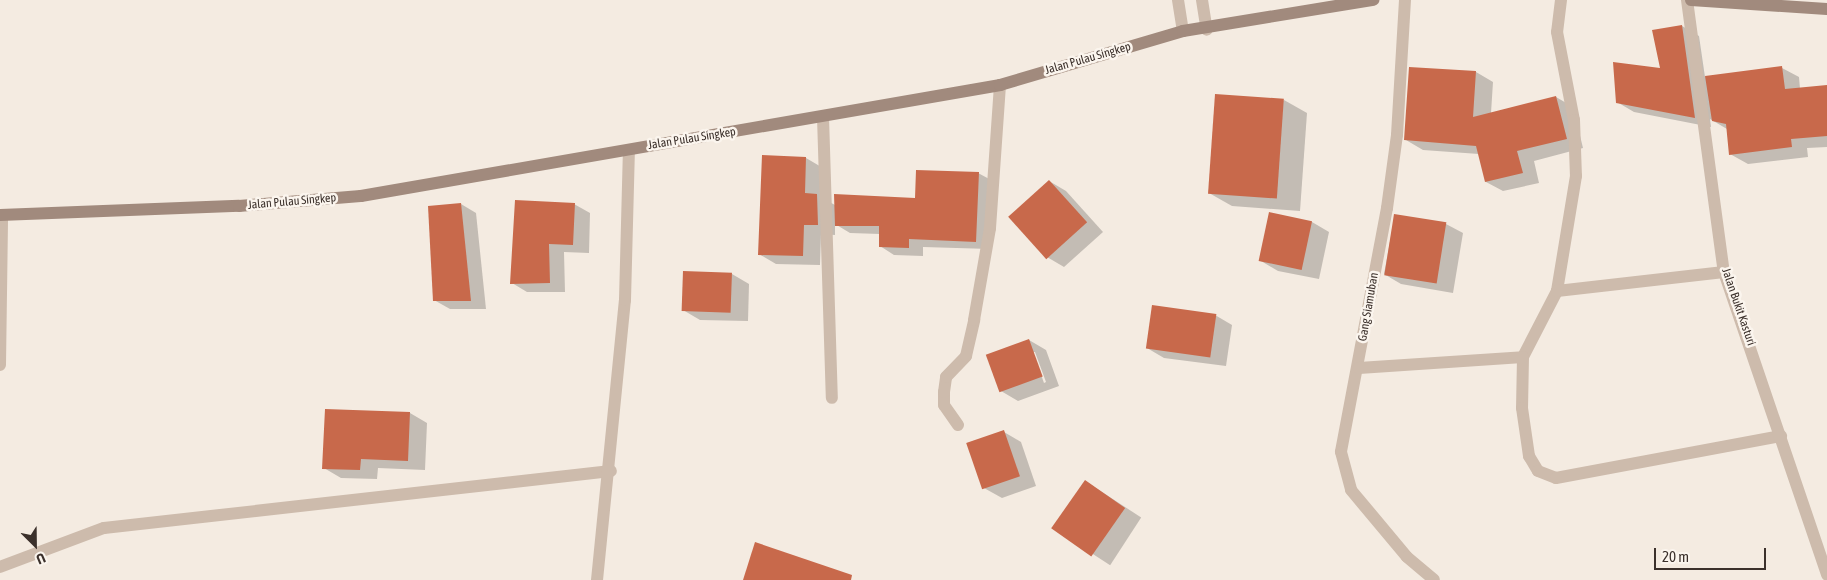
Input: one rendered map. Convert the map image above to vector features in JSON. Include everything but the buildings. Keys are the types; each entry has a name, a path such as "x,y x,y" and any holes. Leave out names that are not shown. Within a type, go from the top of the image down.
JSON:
{"street":[{"path":"1178,0 1183,32"},
{"path":"1202,0 1207,30"},
{"name":"Jalan Pulau Singkep","path":"1,215 361,196 823,118 1000,86 1183,32 1207,30 1373,0"},
{"name":"Gang Siamuban","path":"1405,0 1397,135 1359,368 1341,452 1351,490 1407,557 1434,580"},
{"path":"1561,0 1557,32 1574,120 1576,176 1557,291 1523,357 1522,408 1529,456 1538,471 1556,478 1781,436"},
{"name":"Jalan Bukit Kasturi","path":"1687,0 1724,272 1827,575"},
{"path":"1691,0 1827,9"},
{"path":"958,425 944,405 944,392 946,377 966,356 974,320 990,228 1000,86"},
{"path":"823,118 832,398"},
{"path":"597,580 611,471 626,300 629,150"},
{"path":"0,365 1,215"},
{"path":"1557,291 1724,272"},
{"path":"1359,368 1523,357"},
{"path":"0,568 104,528 611,471"}]}
